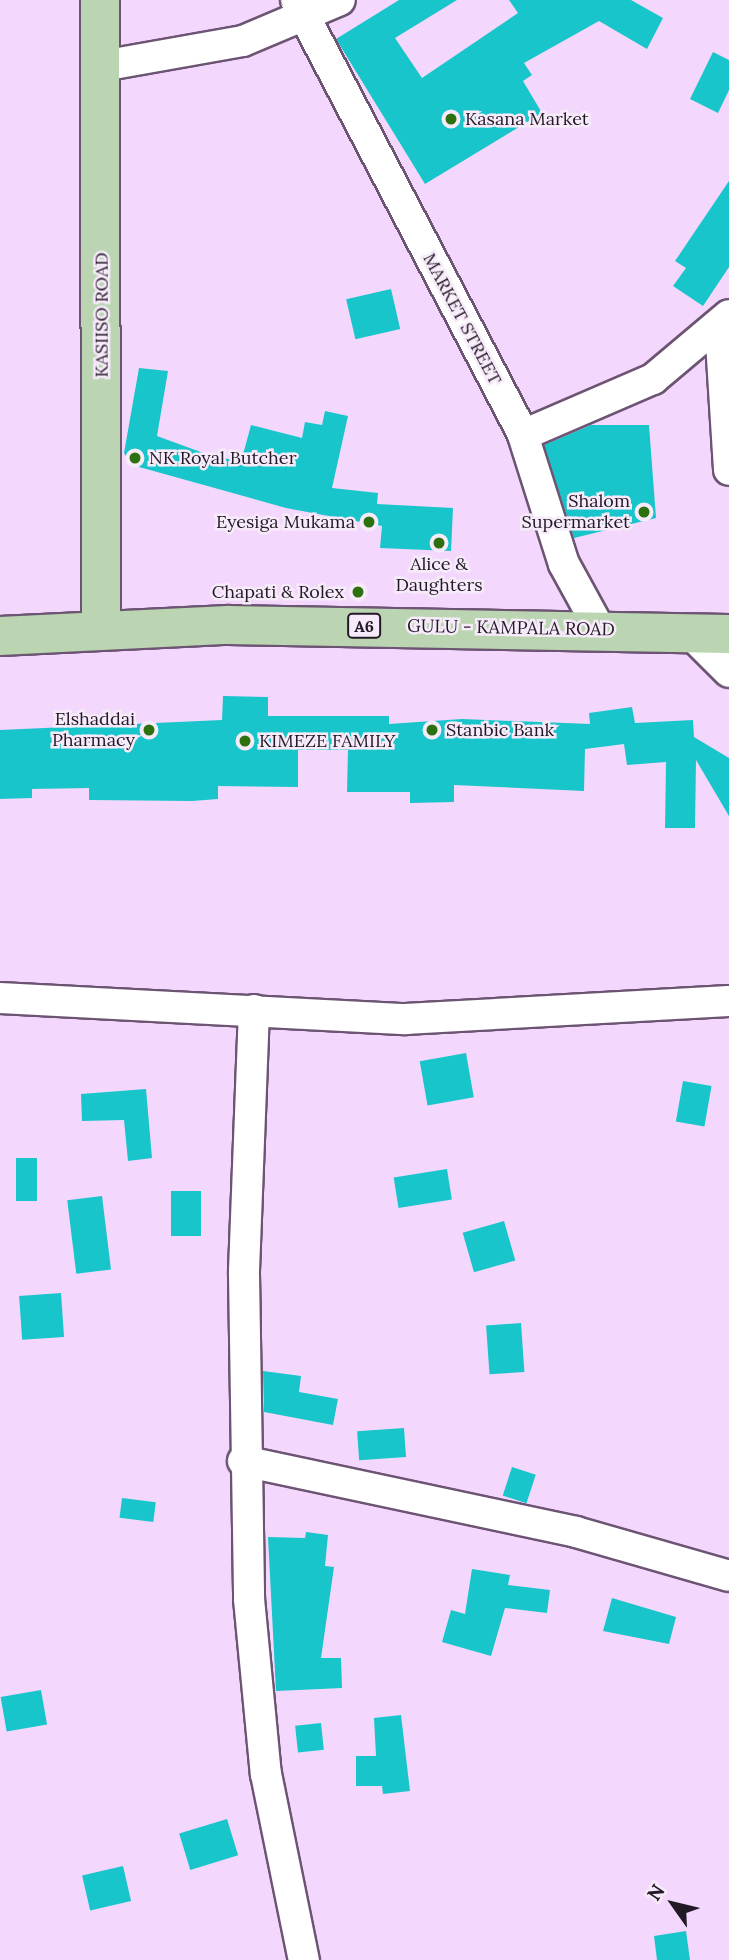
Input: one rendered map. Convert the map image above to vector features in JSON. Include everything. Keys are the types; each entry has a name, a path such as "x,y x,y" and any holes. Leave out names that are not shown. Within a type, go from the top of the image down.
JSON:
{"main road":[{"name":"KASIISO ROAD","path":"100,0 101,630"},
{"name":"GULU - KAMPALA ROAD","path":"0,636 101,630 598,628 729,634"}],"street":[{"path":"102,66 243,41 299,10 340,0"},
{"name":"MARKET STREET","path":"299,10 523,435 564,564 598,628"},
{"path":"523,435 653,379 725,321"},
{"path":"725,321 729,470"},
{"path":"690,633 729,672"},
{"path":"0,998 405,1019 729,1001"},
{"path":"254,1010 243,1461 266,1774 304,1960"},
{"path":"243,1461 576,1532 729,1576"}],"building":[{"name":"Kasana Market","path":"399,0 457,0 395,38 422,78 518,13 509,0 631,0 663,18 647,49 599,21 524,63 532,75 523,81 542,113 425,184 336,39"},
{"path":"713,52 729,60 729,90 718,113 690,99"},
{"path":"729,181 729,267 703,306 673,286 686,268 675,261"},
{"path":"391,289 400,329 355,339 346,299"},
{"path":"139,368 168,371 157,436 206,454 241,462 251,425 302,438 305,422 322,425 325,411 348,416 332,488 378,493 377,504 453,508 451,551 380,548 382,526 286,508 132,465 124,453"},
{"path":"591,425 649,425 656,518 574,538 544,445"},
{"path":"223,696 268,697 268,716 389,716 389,724 462,719 590,724 589,713 632,707 635,723 693,720 694,737 729,758 729,816 696,760 695,828 665,828 666,762 627,765 624,744 585,749 584,791 454,785 454,802 410,803 410,792 347,792 348,750 298,750 298,787 218,786 218,799 192,801 89,800 89,788 32,789 32,798 0,799 0,730 222,720"},
{"path":"466,1053 474,1097 428,1105 420,1061"},
{"path":"683,1081 712,1086 704,1126 676,1121"},
{"path":"146,1089 152,1158 128,1161 124,1120 82,1121 81,1094"},
{"path":"16,1158 37,1158 37,1201 16,1201"},
{"path":"447,1169 452,1200 399,1208 394,1177"},
{"path":"171,1191 201,1191 201,1236 171,1236"},
{"path":"102,1196 111,1269 76,1274 67,1200"},
{"path":"504,1221 515,1260 474,1272 463,1233"},
{"path":"61,1293 64,1337 22,1340 19,1296"},
{"path":"521,1323 524,1372 490,1374 486,1325"},
{"path":"263,1371 301,1376 299,1392 338,1399 333,1425 264,1412"},
{"path":"404,1428 406,1457 359,1460 357,1431"},
{"path":"512,1467 536,1475 527,1503 503,1496"},
{"path":"122,1498 156,1502 153,1522 120,1518"},
{"path":"306,1532 328,1535 325,1566 334,1567 321,1658 341,1658 342,1688 276,1691 268,1537 305,1538"},
{"path":"472,1569 510,1575 508,1585 550,1590 547,1613 505,1608 491,1656 442,1642 451,1610 465,1614"},
{"path":"612,1598 676,1617 669,1644 603,1631"},
{"path":"41,1690 47,1724 7,1732 1,1697"},
{"path":"401,1715 410,1791 383,1794 382,1786 356,1786 356,1756 376,1756 374,1718"},
{"path":"321,1723 324,1750 298,1753 295,1726"},
{"path":"227,1819 238,1855 190,1870 179,1834"},
{"path":"123,1866 131,1901 90,1911 82,1875"},
{"path":"686,1931 690,1960 657,1960 654,1936"}],"place":[{"name":"Kasana Market","path":"451,119"},
{"name":"NK Royal Butcher","path":"135,458"},
{"name":"Shalom Supermarket","path":"644,512"},
{"name":"Eyesiga Mukama","path":"369,522"},
{"name":"Alice & Daughters","path":"439,543"},
{"name":"Chapati & Rolex","path":"358,592"},
{"name":"Elshaddai Pharmacy","path":"149,730"},
{"name":"Stanbic Bank","path":"432,730"},
{"name":"KIMEZE FAMILY","path":"245,741"}]}
